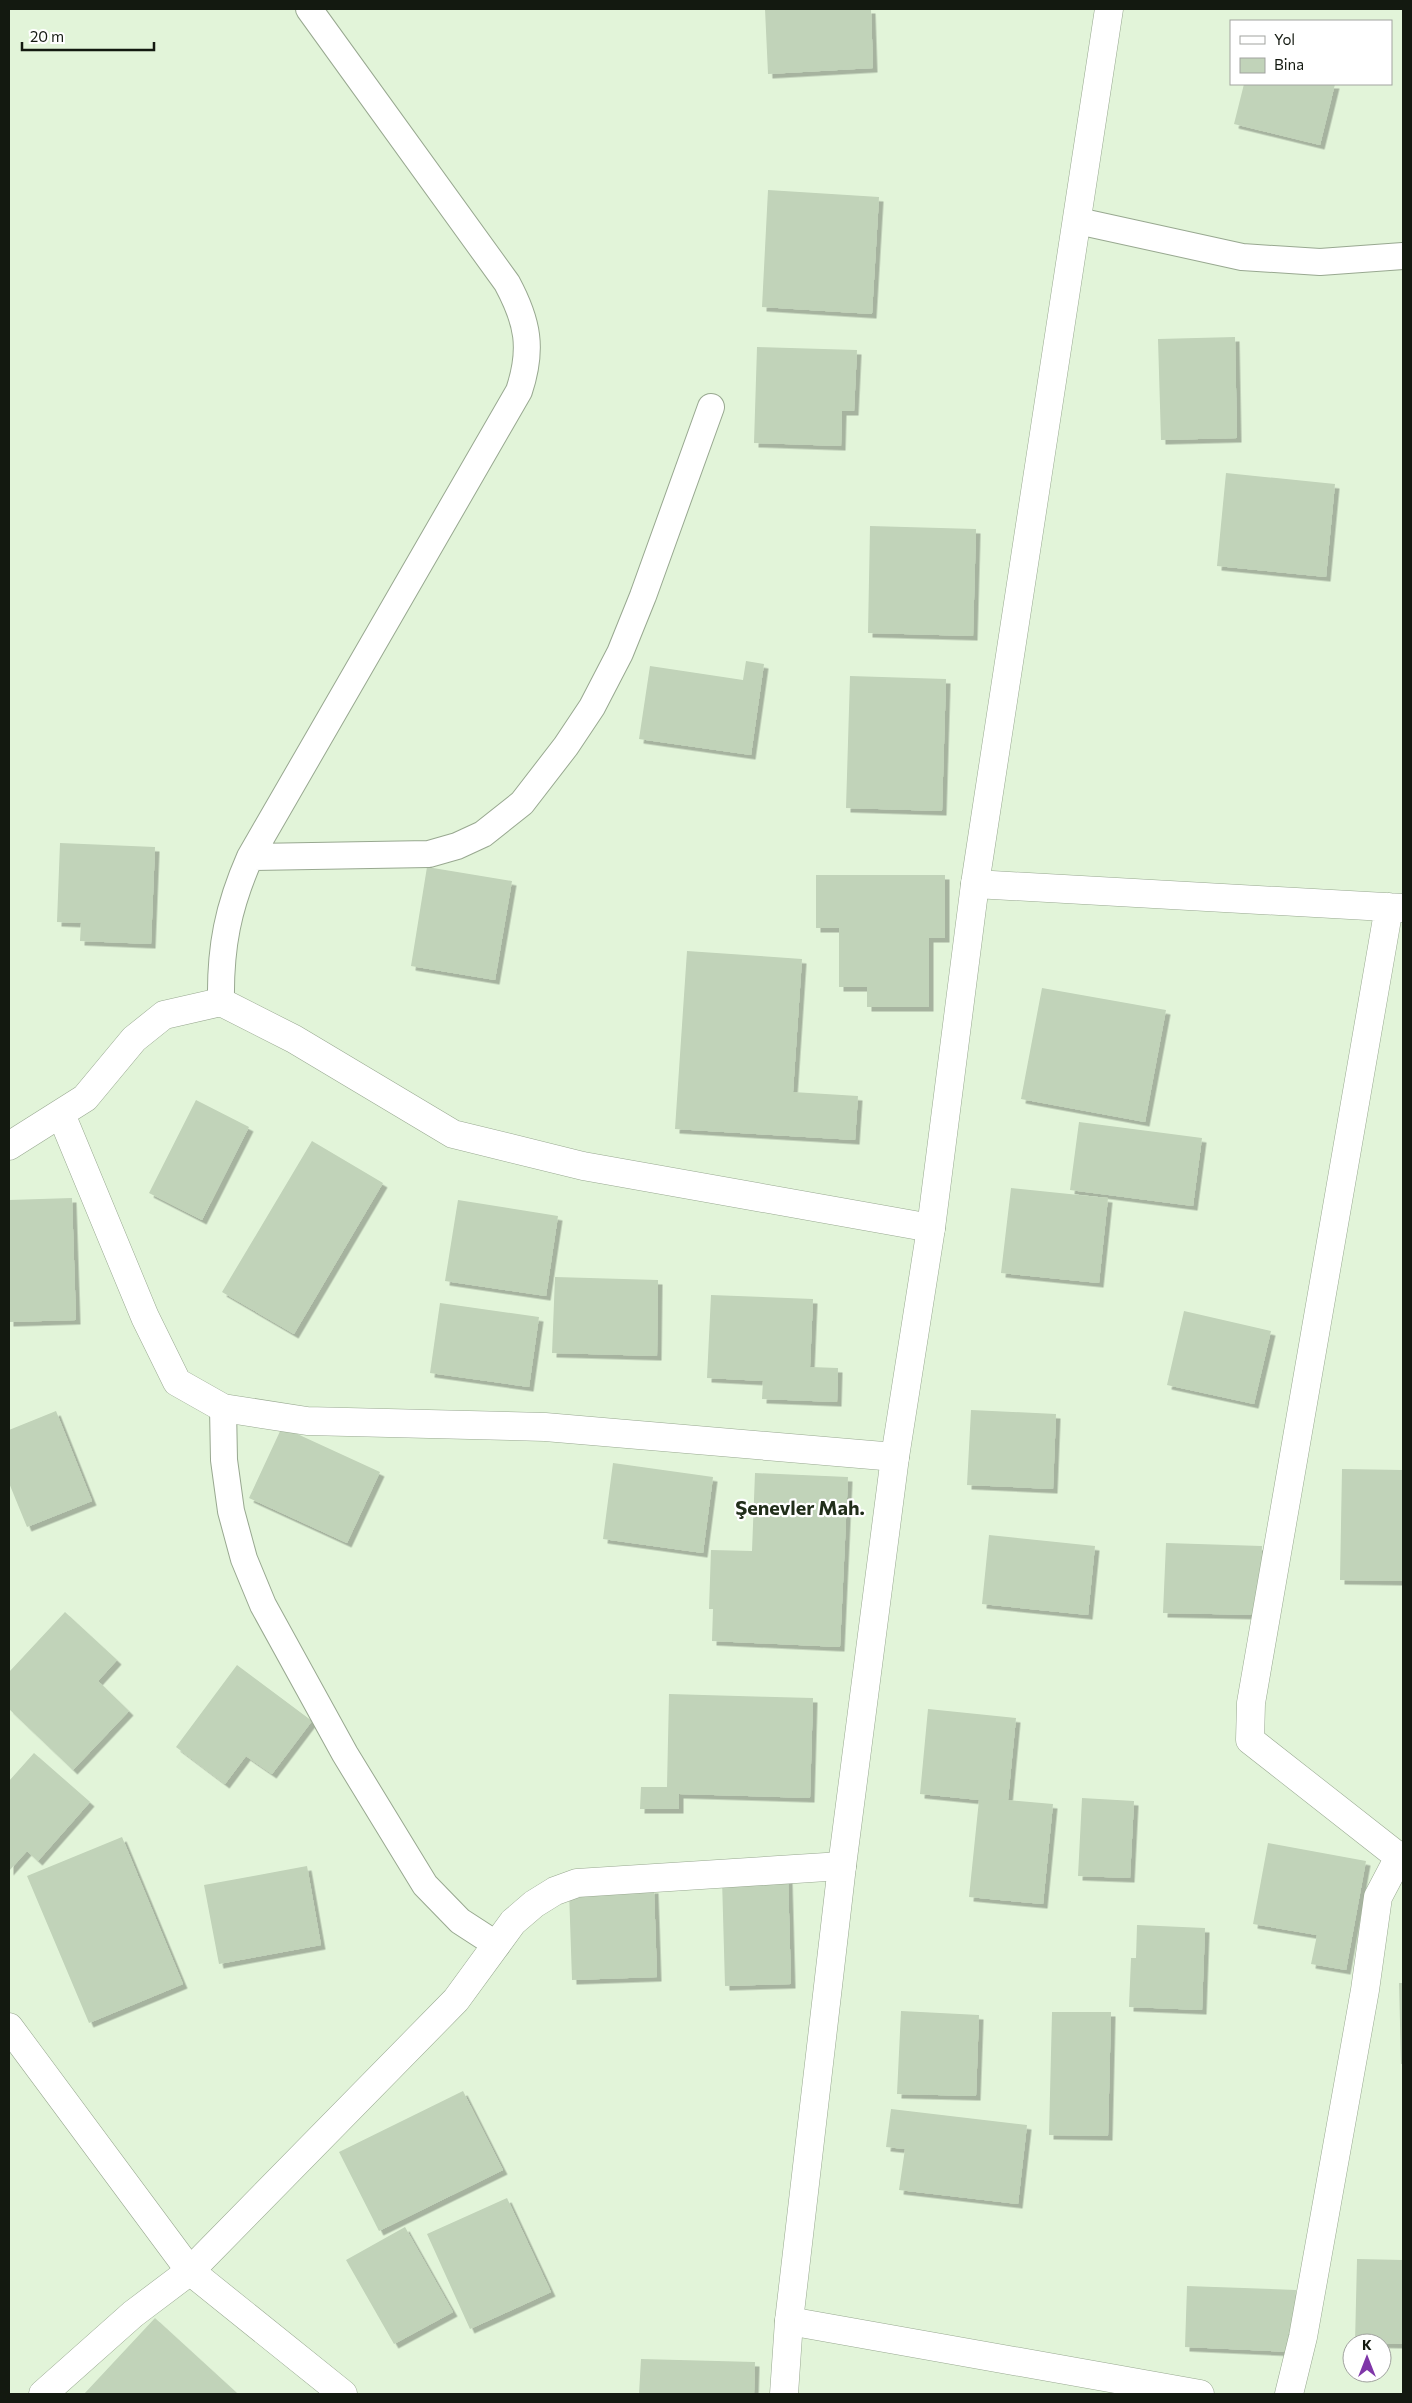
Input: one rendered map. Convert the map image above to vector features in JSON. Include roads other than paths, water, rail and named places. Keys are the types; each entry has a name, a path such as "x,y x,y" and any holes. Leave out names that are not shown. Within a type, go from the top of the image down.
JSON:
{"street":[{"path":"784,2394 789,2321 842,1866 895,1457 931,1228 975,884 1109,9"},
{"path":"975,884 1396,908 1253,1693 1250,1740 1401,1856 1378,1897 1365,1990 1306,2318 1289,2394"},
{"path":"9,1146 85,1098 134,1039 164,1015 221,1002 294,1039 453,1134 583,1166 931,1228"},
{"path":"61,1114 145,1317 177,1382 223,1408 307,1421 545,1427 895,1457"},
{"path":"43,2394 133,2314 190,2271 456,2000 513,1922 534,1904 555,1891 577,1882 842,1866"},
{"path":"9,2027 190,2271 343,2394"},
{"path":"789,2321 1200,2394"}],"lane":[{"path":"221,1002 222,943 228,914 250,857 520,392 526,372 528,352 527,331 520,306 507,283 309,9"},
{"path":"1078,221 1242,257 1320,262 1403,256"},
{"path":"250,857 429,854 457,846 483,834 522,803 566,746 592,707 620,653 711,407"},
{"path":"223,1408 224,1460 231,1511 244,1559 263,1605 345,1754 425,1886 460,1921 497,1945"}],"district":[{"name":"Şenevler Mah.","path":"800,1508"}]}
